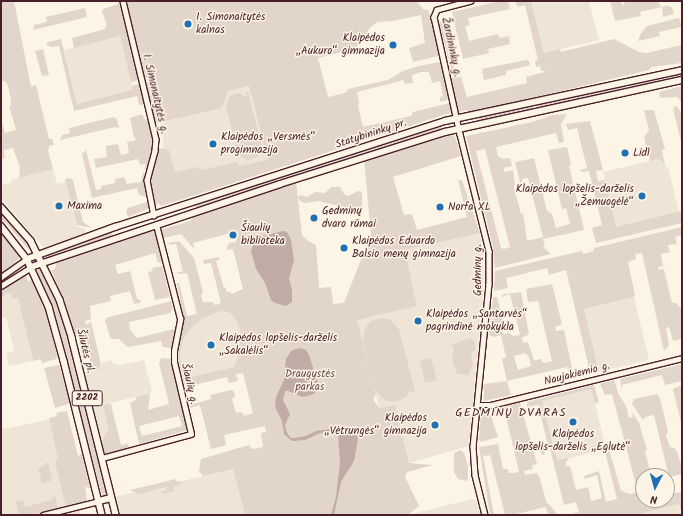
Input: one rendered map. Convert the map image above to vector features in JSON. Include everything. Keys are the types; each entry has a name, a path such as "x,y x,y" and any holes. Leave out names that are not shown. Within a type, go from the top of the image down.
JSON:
{"main road":[{"name":"Statybininkų pr.","path":"27,259 115,227 354,150 536,101 682,70"},
{"name":"Statybininkų pr.","path":"31,267 118,237 395,147 458,123 538,111 682,80"},
{"path":"536,101 535,106 538,111"},
{"path":"192,203 195,207 195,212"},
{"name":"Šilutės pl.","path":"1,207 31,241 43,262 60,300 72,338 116,515"},
{"name":"Šilutės pl.","path":"1,226 27,259 44,294 55,328 102,515"},
{"path":"115,227 114,233 118,237"},
{"path":"98,501 111,498"}],"street":[{"name":"I. Simonaitytės g.","path":"123,1 156,139 155,151 147,180 154,215"},
{"name":"Žardininkų g.","path":"458,123 434,14 440,9 471,1"},
{"name":"Gedminų g.","path":"458,123 489,251 489,284 473,461 485,515"},
{"name":"Šiaulių g.","path":"102,458 191,434 174,362 174,351 180,318 156,225"},
{"path":"1,277 27,259"},
{"path":"1,286 31,267"},
{"name":"Naujakiemio g.","path":"477,406 490,405 682,358"},
{"path":"43,515 98,501"}],"shaded area":[{"path":"531,1 589,1 599,40 544,53"},
{"path":"120,36 133,90 77,104 64,50"},
{"name":"Klaipėdos „Versmės“ progimnazija","path":"249,86 268,160 161,206 163,137 160,122 222,104 228,91"},
{"name":"Klaipėdos lopšelis-darželis „Žemuogėlė“","path":"659,159 669,170 679,212 616,228 603,172"},
{"path":"53,169 57,184 66,182 77,227 85,228 85,233 52,247 44,248 1,198 1,185 11,183 11,180"},
{"path":"283,231 287,232 291,240 294,260 289,278 292,290 292,302 286,306 275,303 271,300 265,283 256,269 251,251 255,240 259,237"},
{"name":"Klaipėdos „Santarvės“ pagrindinė mokykla","path":"480,233 483,253 484,278 469,446 409,463 395,405 379,408 357,320 417,305 405,250"},
{"path":"11,292 18,298 33,361 9,366 6,353 14,351 6,317 1,318 1,297"},
{"path":"634,297 649,360 599,372 584,309"},
{"name":"Klaipėdos lopšelis-darželis „Sakalėlis“","path":"221,311 228,312 233,315 240,329 240,350 234,367 184,380 180,355 183,340 193,326 202,319"},
{"path":"300,348 306,350 309,355 319,387 314,394 303,397 285,391 283,400 290,414 285,425 287,433 291,438 295,438 306,436 316,431 339,428 357,434 358,439 354,461 341,482 334,515 331,515 336,497 340,463 338,432 334,431 320,433 305,440 292,441 284,434 282,421 275,407 276,397 284,380 286,359 292,350"},
{"path":"100,360 101,363 111,360 114,364 121,365 144,360 152,391 150,393 103,405 109,432 107,433 102,444 84,372 100,369"},
{"name":"Klaipėdos lopšelis-darželis „Eglutė“","path":"591,388 604,441 598,451 557,461 542,401"},
{"path":"56,418 81,515 1,515 1,426 4,429"},
{"path":"233,469 245,515 120,515 115,497"},
{"path":"472,499 477,502 480,515 408,515"},
{"path":"679,504 681,515 636,515 663,508 675,508 675,505"}],"green space":[{"path":"1,1 14,1 31,87 36,85 49,139 52,139 54,145 49,146 48,150 53,169 19,178 20,167 13,148 4,150 5,158 1,159 1,119 5,133 16,130 9,106 11,106 11,100 8,86 5,81 1,82"},
{"path":"120,1 139,80 131,82 120,36 74,48 72,38 105,29 107,26 102,11 103,9 118,4"},
{"path":"125,1 416,1 424,10 427,9 429,12 439,56 413,62 409,48 425,43 421,15 393,21 377,22 369,29 367,36 354,49 318,58 328,97 345,93 348,89 388,80 403,71 419,66 440,62 450,97 447,100 440,102 440,97 443,96 440,81 432,83 429,72 421,72 412,75 413,83 404,84 404,80 357,92 359,102 358,106 363,127 411,116 413,112 450,103 453,112 161,206 158,203 155,207 150,188 151,176 159,148 169,150 175,172 197,167 202,170 237,162 239,166 268,160 249,86 228,91 222,108 156,123 152,109 154,109 153,101 150,102 145,82 148,82 147,77 145,79"},
{"path":"500,1 508,1 510,9 468,18 470,25 465,26 469,41 498,34 499,38 509,36 510,44 488,49 489,53 463,59 452,12"},
{"path":"515,1 531,1 544,53 560,49 561,52 614,39 639,52 646,53 682,45 682,63 652,67 649,70 469,113 467,110 458,112 451,78 461,77 467,97 527,83 526,77 545,72 541,70 540,66 536,67 535,61 538,60 525,5 518,7"},
{"path":"610,1 621,1 623,6 625,1 657,1 662,7 640,12 641,16 615,21"},
{"path":"668,5 669,7 672,7 674,14 663,17 662,7"},
{"path":"85,8 87,17 33,30 34,25 47,22 46,17"},
{"path":"679,18 682,27 659,32 660,36 638,41 641,33 647,26"},
{"path":"443,22 455,72 452,73 441,30 437,23"},
{"path":"61,39 77,104 132,90 132,86 140,84 145,104 139,105 137,96 74,111 59,46 52,47 46,45 48,42"},
{"path":"43,49 49,75 42,76 35,51"},
{"path":"526,60 529,61 530,65 506,71 506,75 484,80 482,69"},
{"path":"682,72 682,76 631,88 630,83"},
{"path":"625,84 627,89 540,108 537,106 538,103"},
{"path":"682,86 682,103 677,97 660,98 659,92"},
{"path":"246,92 248,92 264,155 262,156 261,151 257,157 249,160 241,157 237,152 226,106 230,96 238,93 247,97"},
{"path":"530,105 533,107 531,110 478,121 478,118"},
{"path":"677,106 682,114 682,146 673,108"},
{"path":"644,110 654,110 665,149 662,150 665,165 659,159 650,161 644,138 649,130"},
{"path":"142,114 146,121 150,121 154,140 147,170 144,169 146,164 140,165 138,159 96,168 94,159 107,157 106,146 118,144 121,155 129,153 127,142 137,140 134,137 130,118"},
{"path":"567,114 561,124 564,142 559,143 556,133 496,147 498,156 503,159 510,158 512,166 503,168 505,172 513,170 514,188 521,214 523,213 527,241 543,237 528,178 522,179 523,186 521,186 515,162 534,158 547,211 552,214 556,228 570,224 566,208 562,209 548,150 567,147 571,164 569,166 584,230 543,239 545,246 543,247 551,254 495,268 493,247 466,136 532,122 553,115","holes":["485,149 510,247 504,249 501,248 476,151"]},
{"path":"113,117 117,119 119,128 115,127 60,140 62,135 70,133 69,128"},
{"path":"590,121 603,170 596,171 598,181 605,180 616,227 682,211 682,223 596,243 592,228 602,225 589,171 582,172 580,170 587,168 577,128 568,130 566,124"},
{"path":"441,126 441,129 281,182 279,177"},
{"name":"Draugystės parkas","path":"451,134 455,137 461,156 393,177 404,215 412,214 417,230 467,217 458,180 462,180 480,233 405,250 417,306 357,320 374,386 363,341 365,328 371,321 381,318 390,320 399,329 415,391 412,392 411,390 406,397 401,400 391,402 382,398 374,388 376,394 373,399 379,408 395,405 409,463 433,465 407,472 405,477 419,506 408,515 245,515 233,469 203,476 199,471 201,459 249,445 252,449 263,447 261,433 266,432 265,426 224,435 226,445 211,449 200,405 190,408 189,401 193,400 194,404 211,399 210,395 231,390 234,391 235,397 232,399 236,413 242,412 244,416 253,413 243,373 236,374 238,381 229,383 227,377 186,387 187,394 178,358 184,318 177,283 179,283 187,316 197,314 187,273 176,273 183,271 176,244 169,245 169,243 179,241 194,258 203,292 201,296 203,302 213,302 214,305 221,303 211,263 204,264 203,260 219,257 219,260 216,261 224,288 225,287 227,292 232,294 243,289 233,249 226,250 229,243 236,242 234,232 193,243 195,250 181,234 163,238 160,230 190,221 196,214 296,182 302,235 316,245 319,288 331,287 333,304 344,303 371,234 364,160","holes":["221,311 228,312 233,315 240,329 240,350 234,367 184,379 180,355 183,340 193,326 202,319"]},
{"path":"86,150 96,190 101,189 101,186 115,183 115,179 124,177 127,184 141,182 143,173 145,174 148,197 139,195 137,188 92,198 82,154"},
{"path":"70,178 73,180 83,222 92,228 77,225 65,179"},
{"path":"276,178 278,183 197,209 195,205"},
{"path":"331,187 340,187 344,194 348,196 358,191 362,192 362,208 359,211 319,201 305,203 300,201 298,197 301,195 307,197 315,192 325,193"},
{"path":"147,202 149,203 150,208 128,217 126,211 128,208"},
{"path":"1,212 31,247 28,249 6,223 1,221"},
{"path":"682,227 682,235 675,237 677,244 668,245 670,252 661,254 663,266 658,267 659,270 664,269 672,303 676,303 682,309 682,339 673,341 669,327 666,328 669,346 664,351 642,253 635,254 636,259 628,262 635,295 634,297 584,309 599,372 589,368 566,270 549,275 547,268 506,278 508,288 494,291 495,271 582,251 583,254 594,251 594,248"},
{"path":"151,228 153,233 156,231 163,262 158,263 155,253 115,265 118,274 130,271 137,299 141,300 140,303 134,304 130,291 110,296 111,301 90,306 91,319 85,321 86,325 91,322 100,360 100,369 93,371 89,356 83,347 80,333 75,334 64,299 51,270 54,270 56,266 55,260"},
{"path":"110,232 113,235 111,237 48,258 46,257 47,255"},
{"path":"1,233 20,256 17,261 1,274"},
{"path":"162,266 170,297 155,300 148,272 153,271 152,268"},
{"path":"39,268 58,304 65,325 107,493 104,496 101,492 57,323 37,271"},
{"path":"22,274 25,274 29,282 33,277 47,312 57,356 56,359 42,363 41,359 33,361 18,298 12,299 11,293 6,294 1,299 1,289"},
{"path":"552,284 562,324 555,327 556,331 564,330 574,378 570,379 567,367 507,381 502,359 506,357 501,335 494,337 489,335 493,297 497,297 498,300 503,322 500,325 503,334 509,333 513,336 520,335 510,294 502,297 503,294 521,292 529,334 522,338 523,343 528,342 534,360 541,359 542,362 546,363 552,361 538,301 528,302 526,289","holes":["525,353 529,357 531,366 518,370 514,356"]},
{"path":"171,301 173,309 171,310 171,313 129,322 130,330 137,338 174,329 176,331 172,348 163,347 161,341 128,347 119,339 112,339 110,337 105,321 106,318"},
{"path":"470,338 474,341 476,348 471,355 473,365 468,375 457,374 452,360 454,348 451,345"},
{"path":"161,358 172,359 188,430 139,444 130,403 136,400 136,397 150,393 148,410 169,404 159,363","holes":["179,416 182,426 142,436 139,426"]},
{"path":"431,358 437,380 425,383 420,360"},
{"path":"682,364 682,381 665,385 662,375 622,385 622,392 620,379"},
{"path":"59,365 71,403 55,408 44,368"},
{"path":"614,380 619,395 626,406 629,418 633,417 632,412 639,423 647,450 645,451 649,468 635,468 635,481 612,394 605,395 600,384"},
{"path":"507,381 511,395 484,401 484,384"},
{"path":"594,385 599,402 595,404 591,389 542,401 557,460 568,458 569,460 566,461 566,466 570,466 576,490 588,487 591,501 602,498 597,475 585,479 584,476 599,471 606,502 617,499 605,452 609,449 621,491 631,494 635,493 635,508 663,508 636,515 568,515 579,512 576,502 564,505 550,448 544,449 545,455 542,454 538,447 548,445 538,405 527,407 527,402"},
{"path":"682,385 682,427 673,389"},
{"path":"657,394 660,398 668,432 666,435 670,447 676,449 682,467 682,474 675,476 675,468 667,468 654,415 645,417 643,420 632,404 634,399"},
{"path":"520,403 537,464 532,465 533,469 524,471 525,475 537,473 538,476 539,475 546,501 558,515 548,515 546,507 512,515 505,515 490,455 483,456 494,515 490,515 479,447 498,444 503,469 508,469 509,473 519,472 505,412 496,414 495,411 496,409"},
{"path":"111,404 121,445 128,444 129,448 107,454 104,453 102,444 106,432 109,432 103,405"},
{"path":"489,410 498,437 481,442 479,439 481,413"},
{"path":"67,411 78,456 82,454 90,488 85,487 87,501 66,506 55,463 58,459 49,418 57,416 56,413"},
{"path":"461,450 464,453 468,466 468,481 458,479 454,472 454,453"},
{"path":"45,463 48,463 52,479 51,481 42,483 38,468 45,466"},
{"path":"176,479 177,482 181,481 179,487 178,484 174,486 174,491 162,494 161,492 167,490 166,487 138,494 130,490"},
{"path":"682,492 682,515 679,504 675,505 675,493"},
{"path":"55,495 58,508 31,515 19,515 16,502 23,500 25,507 51,500"}],"place":[{"name":"I. Simonaitytės kalnas","path":"188,24"},
{"name":"Klaipėdos „Aukuro“ gimnazija","path":"393,45"},
{"name":"Klaipėdos „Versmės“ progimnazija","path":"213,144"},
{"name":"Lidl","path":"625,153"},
{"name":"Klaipėdos lopšelis-darželis „Žemuogėlė“","path":"642,196"},
{"name":"Maxima","path":"59,206"},
{"name":"Norfa XL","path":"440,207"},
{"name":"Gedminų dvaro rūmai","path":"314,218"},
{"name":"Šiaulių biblioteka","path":"233,235"},
{"name":"Klaipėdos Eduardo Balsio menų gimnazija","path":"344,248"},
{"name":"Klaipėdos „Santarvės“ pagrindinė mokykla","path":"418,321"},
{"name":"Klaipėdos lopšelis-darželis „Sakalėlis“","path":"211,345"},
{"name":"Klaipėdos lopšelis-darželis „Eglutė“","path":"573,422"},
{"name":"Klaipėdos „Vėtrungės“ gimnazija","path":"435,425"}],"district":[{"name":"GEDMINŲ DVARAS","path":"511,413"}]}
